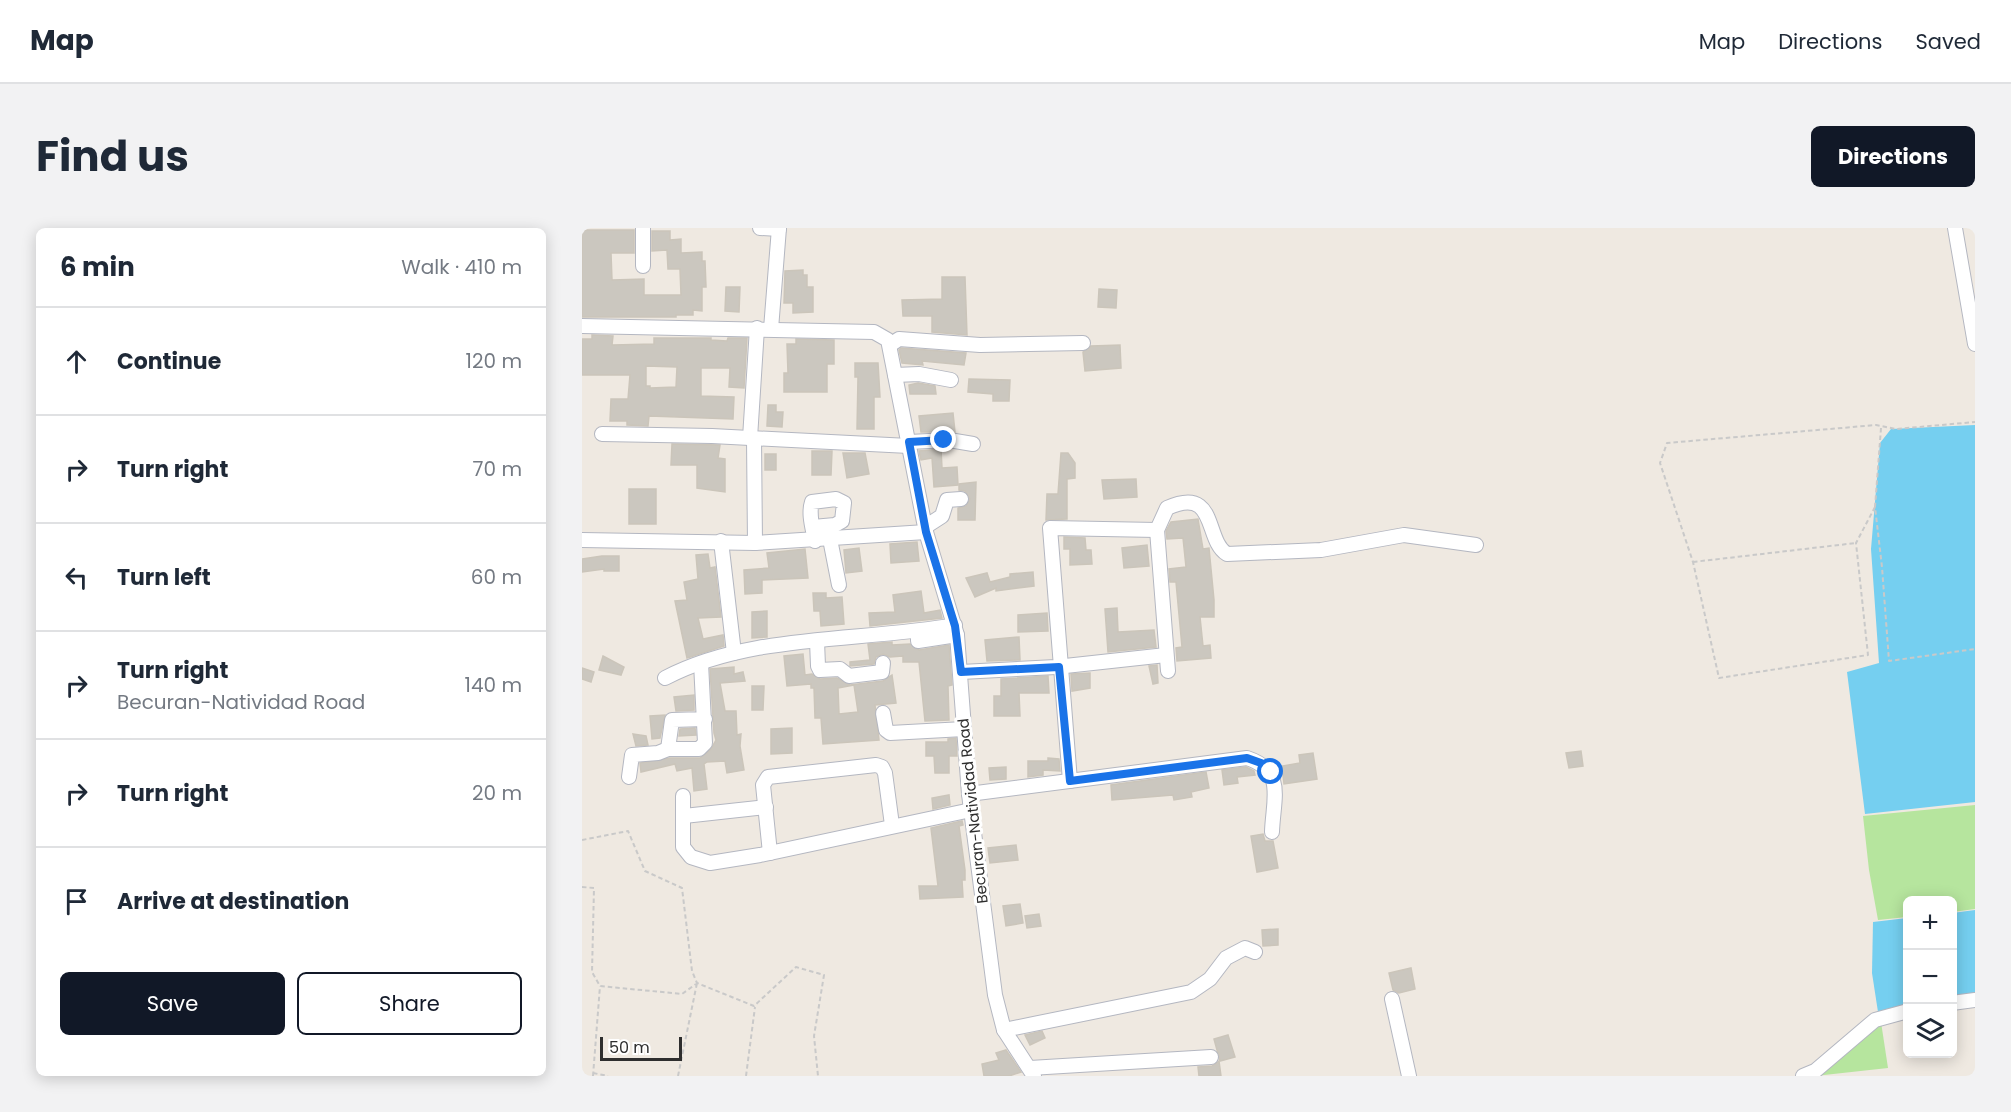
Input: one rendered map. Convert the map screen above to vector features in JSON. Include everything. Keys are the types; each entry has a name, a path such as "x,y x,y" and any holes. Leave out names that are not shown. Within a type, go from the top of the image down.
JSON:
{"street":[{"path":"642,266 643,228"},
{"path":"755,543 752,439 764,329 779,229 760,228"},
{"path":"1955,228 1975,344"},
{"path":"582,326 874,332 884,336 890,345 899,339 980,345 1083,343"},
{"name":"Becuran-Natividad Road","path":"890,345 926,530 956,630 970,810 995,995 1004,1030 1029,1073"},
{"path":"896,375 920,374 951,380"},
{"path":"602,434 909,444 949,440 973,444"},
{"path":"582,540 755,543 814,534 830,539 926,530 942,516 947,500 961,498"},
{"path":"1168,671 1157,530 1167,508 1177,503 1198,505 1205,512 1218,545 1227,554 1321,549 1404,535 1476,545"},
{"path":"1070,781 1059,667 1050,528 1157,530"},
{"path":"830,539 839,585"},
{"path":"721,541 734,653"},
{"path":"665,678 734,653 817,640 956,630"},
{"path":"817,640 820,670 840,669 849,676 876,674 882,672 883,663"},
{"path":"961,672 1059,667 1166,655"},
{"path":"629,777 632,755 662,753 668,748 703,747 705,718 702,663"},
{"path":"883,713 886,730 890,733 964,729"},
{"path":"668,748 672,720 705,718"},
{"path":"969,794 1247,758 1267,767 1274,778 1272,832"},
{"path":"770,853 763,785 768,777 876,765 882,767 885,773 892,825"},
{"path":"683,796 683,847 691,857 716,863 970,810"},
{"path":"684,816 766,807"},
{"path":"1004,1030 1182,995 1210,980 1226,958 1245,948 1255,952"},
{"path":"1392,999 1409,1076"},
{"path":"1957,1002 1975,1000"},
{"path":"1803,1076 1815,1071 1875,1020 1903,1012"},
{"path":"1029,1073 1211,1057"}],"path":[{"path":"1875,507 1856,543 1868,655 1719,678 1693,562 1660,463 1667,443 1876,425 1881,428 1975,422"},
{"path":"1881,428 1875,507 1889,661 1975,650"},
{"path":"1693,562 1856,543"},
{"path":"582,840 628,831 645,871 682,888 692,971 697,983 678,1076"},
{"path":"582,887 594,888 592,972 600,986 593,1074 608,1076"},
{"path":"747,1076 756,1005 796,967 824,975 814,1036 818,1076"},
{"path":"600,986 682,994 697,983"},
{"path":"697,983 756,1005"}],"green space":[{"path":"1975,805 1975,909 1957,911 1957,896 1903,896 1903,917 1878,920 1863,816"},
{"path":"1881,1022 1888,1068 1815,1076"}],"water":[{"path":"1975,425 1975,802 1865,814 1847,672 1879,663 1871,549 1880,443 1891,429"},
{"path":"1975,910 1975,994 1957,997 1957,950 1957,912"},
{"path":"1903,918 1903,1008 1878,1012 1872,973 1873,922"}],"building":[{"path":"582,230 634,230 634,253 611,253 612,280 644,279 644,295 681,295 680,269 668,269 667,250 652,251 652,231 670,231 670,240 681,239 681,253 702,252 702,261 705,261 706,287 702,287 702,311 693,310 693,315 676,315 676,317 582,317"},
{"path":"803,270 803,275 807,275 807,287 813,287 813,312 793,313 793,303 784,303 785,271"},
{"path":"942,277 965,277 967,335 932,332 932,316 903,316 902,300 942,299"},
{"path":"726,287 740,287 739,312 725,311"},
{"path":"1099,289 1117,290 1116,308 1098,307"},
{"path":"592,335 613,336 612,345 654,344 654,338 711,338 711,340 727,341 728,338 747,338 744,388 729,387 730,368 701,368 701,396 734,397 733,419 649,416 648,426 627,425 627,421 610,421 611,399 628,399 630,375 582,375 582,339 592,339","holes":["646,366 677,367 676,387 650,388 646,386"]},
{"path":"796,339 834,340 834,364 827,364 827,392 784,392 784,373 788,373 787,344 796,344"},
{"path":"1120,345 1121,368 1085,371 1083,352 1091,346"},
{"path":"901,348 966,353 964,365 922,361 923,365 902,363 899,350"},
{"path":"855,363 878,363 880,397 874,397 874,429 857,429 858,377 855,377"},
{"path":"969,379 1010,380 1009,401 993,401 993,394 968,392"},
{"path":"918,383 935,386 936,394 910,394 909,385"},
{"path":"768,405 776,405 776,412 783,412 782,427 767,426"},
{"path":"953,413 955,432 921,432 919,416"},
{"path":"672,444 720,445 718,458 725,459 725,492 697,488 697,465 671,465"},
{"path":"941,449 942,468 957,467 958,485 934,487 932,458 921,460 919,451"},
{"path":"812,451 832,451 831,475 812,475"},
{"path":"843,453 865,453 869,474 847,478"},
{"path":"1061,453 1068,453 1075,463 1075,478 1067,479 1067,519 1046,520 1047,494 1058,494"},
{"path":"765,454 776,454 776,470 765,470"},
{"path":"1136,479 1137,497 1104,499 1102,480"},
{"path":"976,482 975,520 958,520 958,508 966,506 970,499 965,491 959,490 959,484"},
{"path":"629,489 656,489 656,524 629,524"},
{"path":"1198,519 1203,549 1209,548 1214,600 1214,617 1200,617 1203,646 1210,645 1211,658 1177,661 1176,648 1182,647 1176,582 1170,582 1169,569 1186,567 1183,538 1167,539 1166,531 1171,522"},
{"path":"1064,537 1085,538 1086,550 1091,550 1092,564 1070,565 1070,549 1064,549"},
{"path":"917,542 919,561 891,563 890,544"},
{"path":"1147,545 1149,566 1124,568 1122,548"},
{"path":"859,548 862,571 846,573 844,550"},
{"path":"805,549 808,578 762,580 762,593 745,594 744,570 769,568 767,553"},
{"path":"708,554 710,568 715,567 721,617 698,618 703,639 723,635 724,646 687,658 675,601 687,600 684,582 698,579 696,555"},
{"path":"619,556 619,571 604,571 604,569 582,572 582,559"},
{"path":"1033,572 1034,586 996,591 996,588 975,597 966,578 987,573 990,582 1010,577 1010,574"},
{"path":"921,591 924,613 940,610 942,618 870,626 869,613 895,612 893,595"},
{"path":"813,593 826,593 826,598 842,597 844,624 821,626 820,611 814,611"},
{"path":"1117,608 1118,632 1154,630 1156,647 1108,652 1105,609"},
{"path":"767,611 767,637 752,638 752,612"},
{"path":"1047,613 1048,631 1018,632 1018,615"},
{"path":"1019,637 1020,660 987,661 985,640"},
{"path":"892,642 892,645 910,644 919,650 949,645 952,685 948,686 949,720 925,721 919,662 903,662 903,656 890,657 883,654 876,657 874,664 850,666 850,662 870,660 868,644"},
{"path":"803,654 805,675 812,674 820,679 837,678 850,685 883,681 892,675 896,703 875,705 879,740 823,744 821,718 815,718 814,688 811,688 811,684 787,686 784,656","holes":["854,685 858,712 839,714 838,688"]},
{"path":"603,656 624,667 621,675 599,670"},
{"path":"1157,665 1158,683 1153,684 1149,666"},
{"path":"734,667 734,674 743,672 745,681 720,683 725,711 736,711 737,735 741,734 740,746 744,770 727,773 725,761 707,762 704,764 707,789 694,791 692,768 677,771 675,764 641,772 640,763 670,758 700,758 711,749 716,740 710,669"},
{"path":"582,668 594,672 591,682 582,679"},
{"path":"1090,673 1090,688 1072,691 1071,674"},
{"path":"1048,676 1049,693 1019,693 1020,716 994,716 994,696 1001,696 1001,679"},
{"path":"752,686 764,686 763,710 752,710"},
{"path":"694,695 694,710 676,711 674,697"},
{"path":"665,715 660,738 652,739 650,716"},
{"path":"695,728 696,735 679,736 680,729"},
{"path":"792,728 792,753 771,754 771,729"},
{"path":"633,734 646,736 648,745 636,746"},
{"path":"956,738 957,756 949,756 949,773 935,773 934,756 926,756 926,742 948,742 948,739"},
{"path":"1581,751 1583,766 1569,768 1566,753"},
{"path":"1313,753 1317,779 1284,784 1282,766 1300,763 1299,755"},
{"path":"1048,758 1059,759 1060,771 1043,770 1043,775 1028,777 1028,761 1048,761"},
{"path":"1006,767 1006,779 990,780 989,768"},
{"path":"1246,767 1254,771 1255,775 1237,777 1238,783 1224,785 1222,770"},
{"path":"1206,772 1209,788 1191,792 1192,797 1174,800 1173,795 1112,800 1111,785"},
{"path":"949,795 950,805 933,809 932,798"},
{"path":"962,821 963,825 959,826 965,870 965,880 962,880 963,897 920,899 919,886 938,886 931,828"},
{"path":"1263,834 1265,841 1273,841 1278,868 1257,872 1251,836"},
{"path":"1016,845 1018,860 990,863 988,848"},
{"path":"1020,904 1023,923 1006,926 1003,906"},
{"path":"1039,914 1041,926 1027,928 1025,916"},
{"path":"1278,929 1278,945 1263,946 1262,930"},
{"path":"1411,968 1415,989 1399,993 1393,990 1389,973"},
{"path":"1042,1031 1045,1038 1030,1045 1025,1035"},
{"path":"1228,1035 1235,1057 1220,1061 1214,1039"},
{"path":"1006,1050 1021,1072 1009,1076 984,1076 982,1064 999,1060 996,1053"},
{"path":"1219,1061 1221,1076 1199,1076 1198,1067 1212,1066"}],"route":[{"path":"944,440 909,442 926,532 955,626 961,672 1059,667 1070,781 1247,758 1261,763 1271,772"}]}
